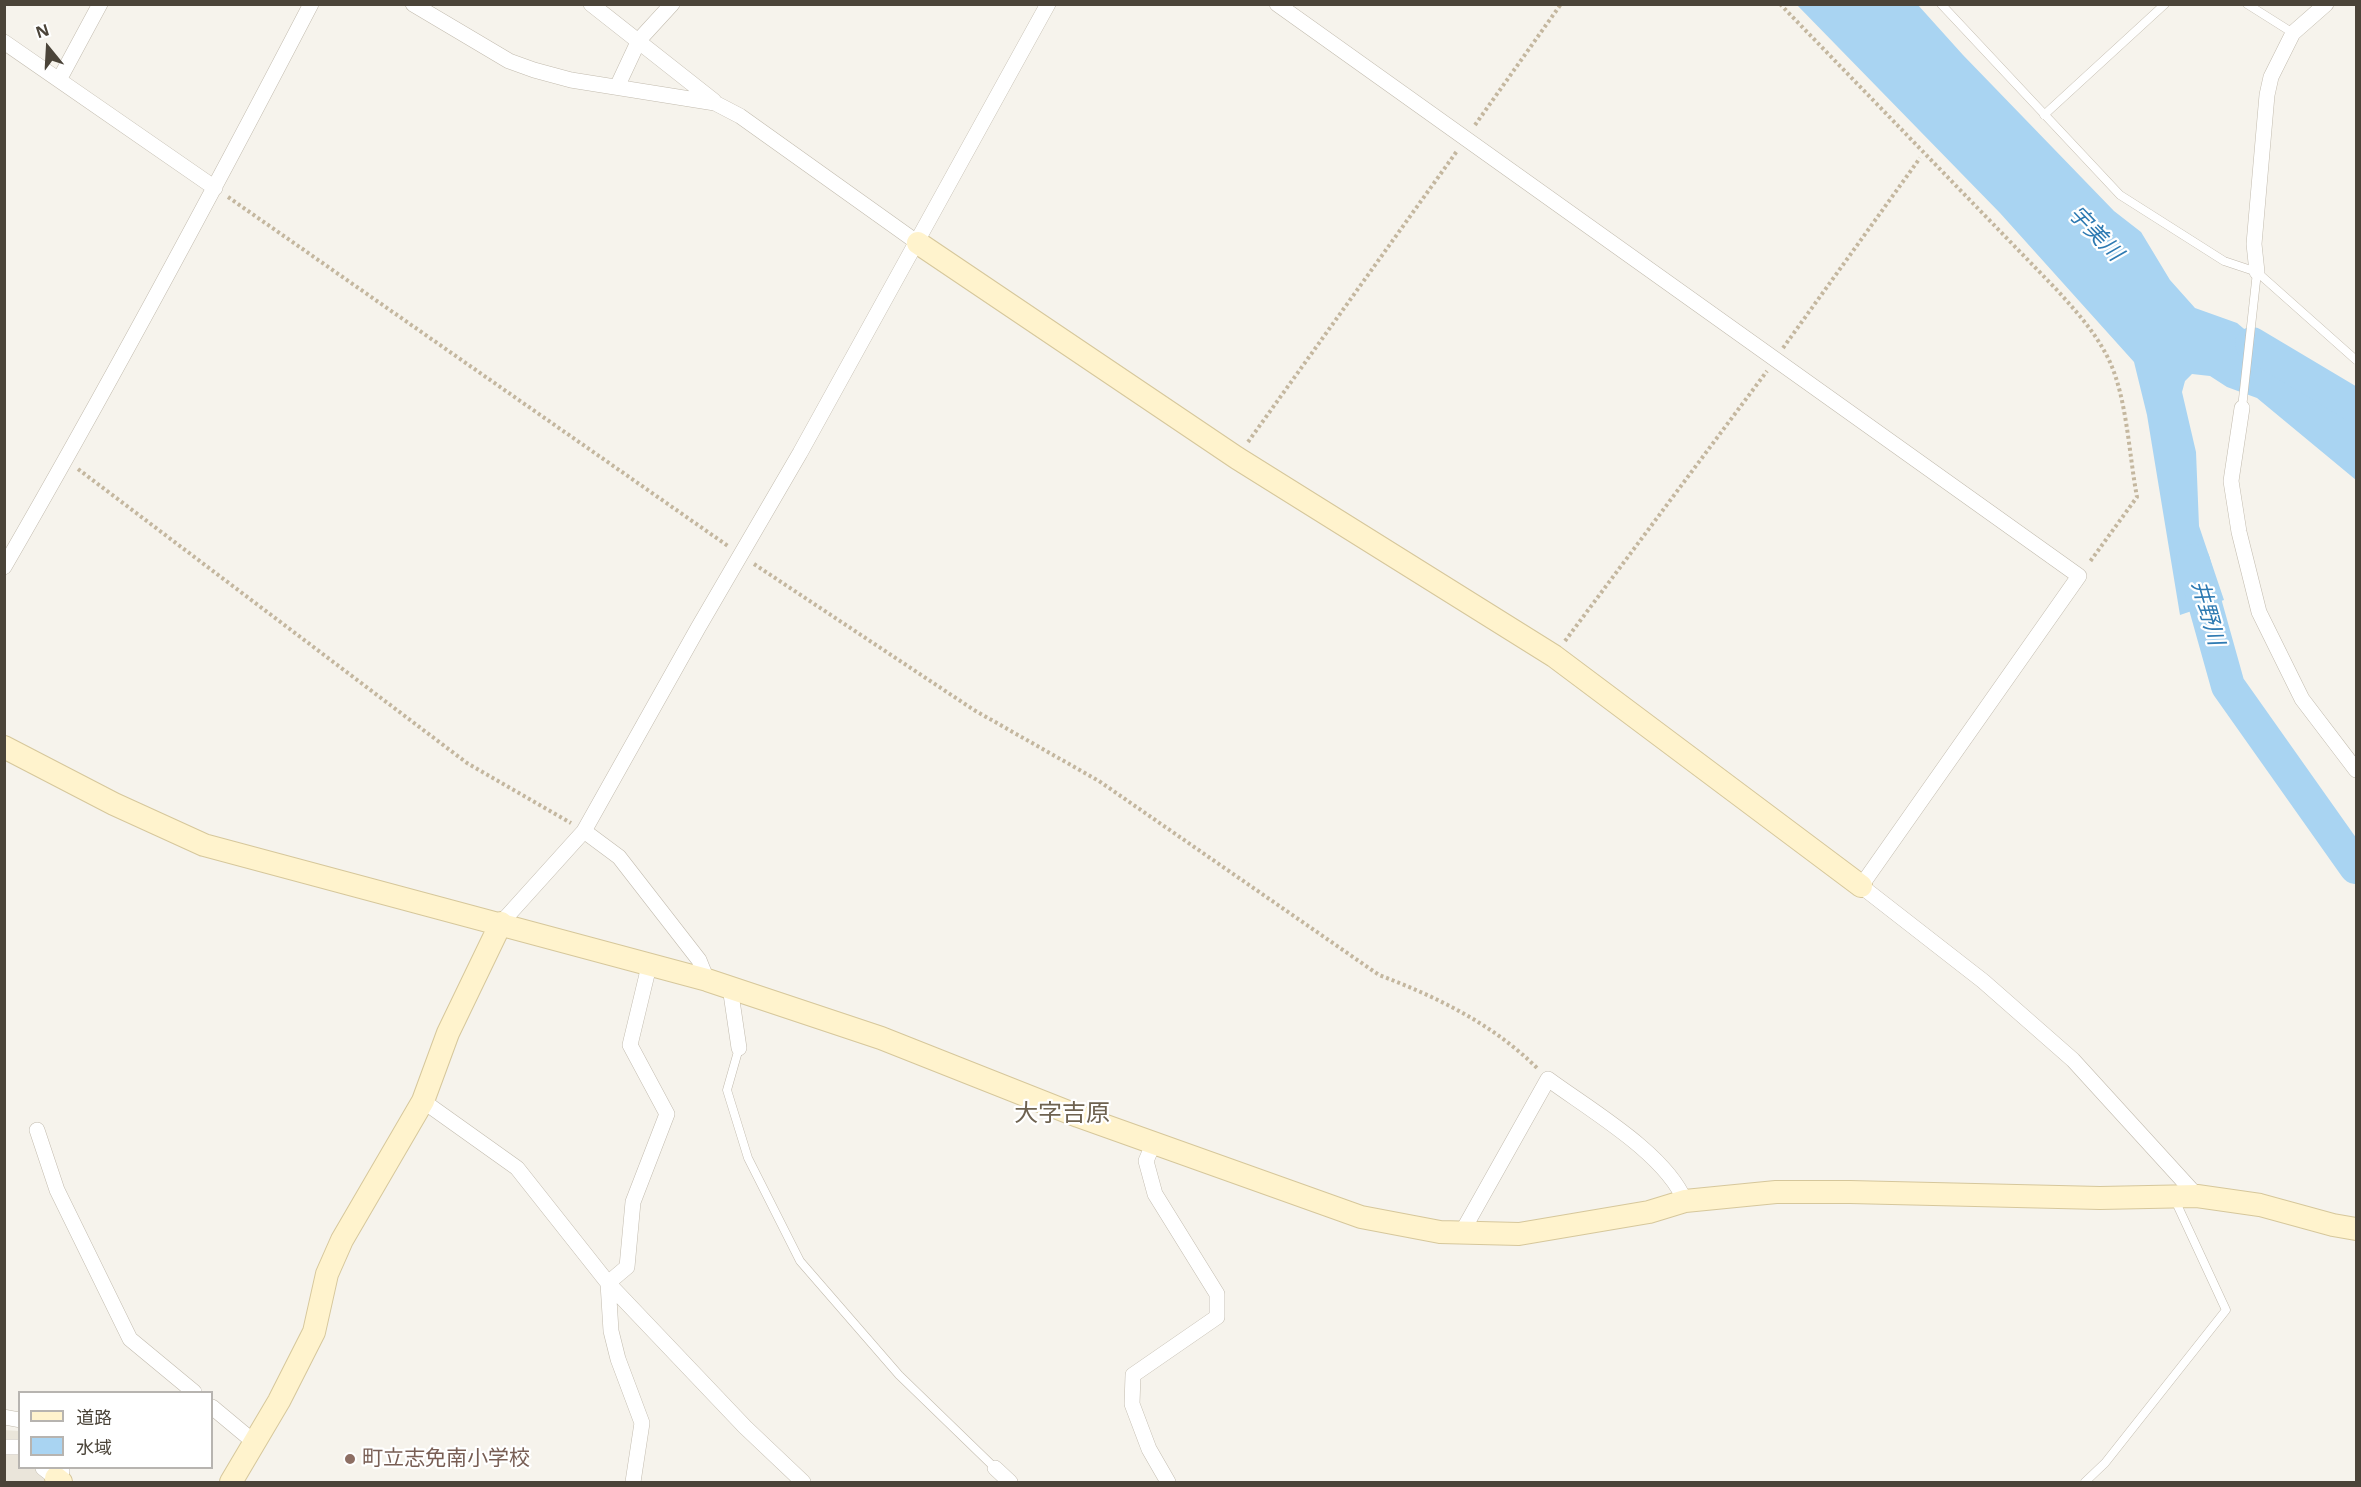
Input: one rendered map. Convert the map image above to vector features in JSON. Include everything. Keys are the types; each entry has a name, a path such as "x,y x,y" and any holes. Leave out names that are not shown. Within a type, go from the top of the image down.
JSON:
{"street":[{"path":"59,80 100,4"},
{"path":"4,567 67,460 215,188 310,4"},
{"path":"413,4 509,61 571,80 716,103"},
{"path":"591,4 716,103 741,116 918,243 1237,458 1554,656 1861,886 1983,981 2073,1060 2197,1196"},
{"path":"617,87 639,40 672,4"},
{"path":"231,1482 314,1332 327,1274 342,1240 423,1101 448,1033 501,923 585,831 918,243 1048,4"},
{"path":"1277,4 2079,576 1861,886"},
{"path":"2257,272 2254,244 2267,95 2271,77 2293,33 2326,4"},
{"path":"4,42 215,188"},
{"path":"2242,408 2231,481 2239,532 2259,612 2302,699 2356,770"},
{"path":"4,747 114,804 204,844 730,987 881,1038 1078,1116 1361,1217 1440,1232 1519,1234 1649,1212 1685,1201 1776,1192 2197,1196 2260,1205 2333,1226 2356,1229"},
{"path":"585,831 619,857 699,960 707,980"},
{"path":"609,1283 627,1267 633,1202 668,1114 630,1045 649,966"},
{"path":"730,987 739,1048"},
{"path":"1462,1232 1548,1079 1654,1157 1679,1188 1685,1201"},
{"path":"423,1101 517,1168 609,1283 745,1427 803,1482"},
{"path":"37,1130 57,1190 130,1339 193,1391"},
{"path":"1154,1142 1146,1161 1155,1194 1217,1294 1217,1317 1133,1375 1132,1404 1149,1449 1168,1482"},
{"path":"609,1283 613,1340 642,1423 633,1482"},
{"path":"213,1408 254,1442"},
{"path":"995,1468 1010,1482"},
{"path":"39,1469 53,1476"}],"lane":[{"path":"1941,4 2120,195 2224,261 2257,272 2356,360"},
{"path":"2044,115 2165,4"},
{"path":"2247,4 2293,33"},
{"path":"2242,408 2257,272"},
{"path":"739,1048 727,1090 748,1158 800,1261 899,1375 995,1468"},
{"path":"2085,1482 2105,1463 2226,1310 2173,1197"}],"path":[{"path":"1237,458 1561,4"},
{"path":"1780,4 2056,289 2097,339 2110,362 2119,392 2136,497 2133,505 2079,576"},
{"path":"1554,656 1775,359 1920,158"},
{"path":"215,188 742,556 974,710 1099,781 1379,975 1422,991 1472,1017 1520,1051 1548,1079"},
{"path":"67,460 467,764 585,831"}],"shaded area":[{"path":"4,1430 18,1431 18,1469 44,1469 53,1482 5,1482"}],"water":[{"path":"1797,5 1918,5 1963,55 2114,211 2141,232 2170,280 2195,308 2237,323 2356,422 2356,480 2257,398 2227,387 2210,376 2192,374 2185,381 2182,392 2196,452 2199,526 2224,600 2180,615 2147,415 2134,362 2000,213"}],"waterway":[{"name":"宇美川","path":"2252,344 2356,406"},
{"name":"井野川","path":"2193,561 2228,686 2356,867"}],"place":[{"name":"町立志免南小学校","path":"350,1459"}],"district":[{"name":"大字吉原","path":"1062,1114"}]}
